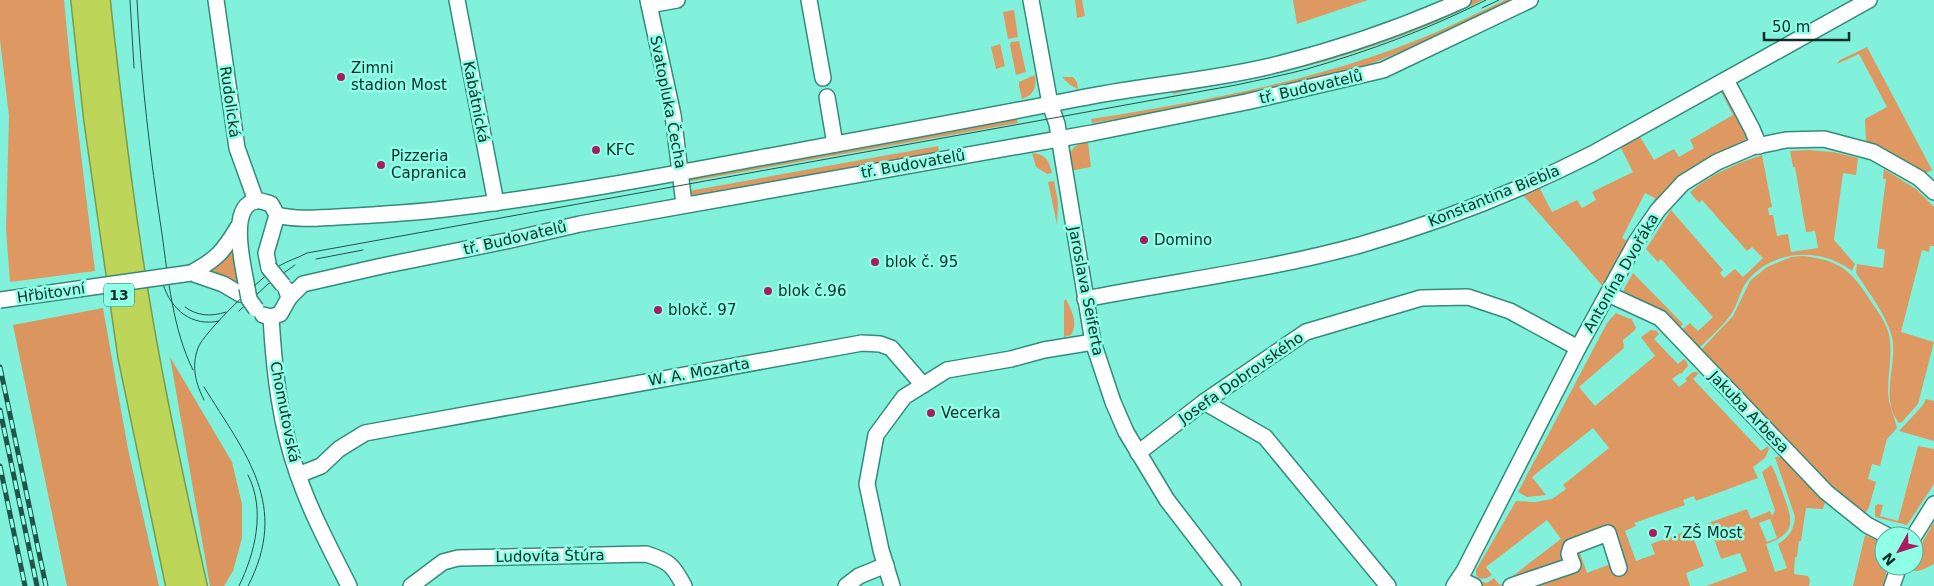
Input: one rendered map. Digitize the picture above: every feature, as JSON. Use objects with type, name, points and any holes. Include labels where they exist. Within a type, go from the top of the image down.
[{"type":"highway","name":"13","points":[[82,0],[95,120],[126,338],[177,586]]},
{"type":"highway","name":"13","points":[[99,0],[114,129],[143,327],[161,429],[196,586]]},
{"type":"street","name":"Rudolická","points":[[216,0],[237,148],[256,201]]},
{"type":"street","name":"Kabátnická","points":[[457,0],[496,203]]},
{"type":"street","points":[[649,2],[677,0]]},
{"type":"street","points":[[809,0],[823,78]]},
{"type":"street","name":"Jaroslava Seiferta","points":[[1032,0],[1050,104],[1059,138],[1093,342],[1113,402],[1138,454],[1167,500],[1233,586]]},
{"type":"street","name":"tř. Budovatelů","points":[[277,215],[290,218],[364,216],[496,203],[682,172],[1050,104],[1224,76],[1275,65],[1357,42],[1392,30],[1463,0]]},
{"type":"street","name":"tř. Budovatelů","points":[[286,291],[303,284],[382,266],[506,242],[580,224],[1059,138],[1246,102],[1383,70],[1530,0]]},
{"type":"street","name":"Konstantina Biebla","points":[[1085,300],[1290,261],[1358,245],[1430,224],[1549,176],[1610,145],[1869,0]]},
{"type":"street","name":"Svatopluka Čecha","points":[[649,2],[674,114],[682,172],[684,204]]},
{"type":"street","points":[[1726,80],[1759,146]]},
{"type":"street","points":[[827,97],[835,144]]},
{"type":"street","name":"Antonína Dvořáka","points":[[1456,582],[1464,571],[1578,348],[1636,242],[1658,210],[1683,183],[1716,162],[1759,146],[1786,140],[1824,140],[1873,152],[1920,178],[1934,192]]},
{"type":"street","points":[[191,273],[209,264],[224,250],[238,227],[242,212],[248,204],[256,201],[271,204],[277,215],[266,253],[269,268],[286,291],[280,314],[271,317],[259,314],[248,297],[238,227]]},
{"type":"street","points":[[191,273],[223,284],[248,297]]},
{"type":"street","name":"Hřbitovní","points":[[0,300],[191,273]]},
{"type":"street","name":"Jakuba Arbesa","points":[[1608,294],[1660,318],[1826,492],[1874,529]]},
{"type":"street","name":"Josefa Dobrovského","points":[[1138,454],[1204,402],[1306,332],[1421,298],[1468,297],[1510,311],[1578,348]]},
{"type":"street","name":"Chomutovská","points":[[271,317],[273,355],[286,434],[298,475],[348,586]]},
{"type":"street","points":[[892,586],[867,484],[876,435],[904,397],[947,370],[1093,342]]},
{"type":"street","name":"W. A. Mozarta","points":[[298,475],[321,466],[340,449],[365,433],[862,343],[880,344],[891,348],[923,385]]},
{"type":"street","points":[[1204,402],[1265,437],[1388,586]]},
{"type":"street","points":[[1920,526],[1934,504]]},
{"type":"street","points":[[1511,586],[1572,565],[1569,554],[1572,547],[1608,533],[1619,568]]},
{"type":"street","name":"Ludovíta Štúra","points":[[411,586],[443,562],[458,558],[646,554],[664,560],[676,571],[684,586]]},
{"type":"street","points":[[846,586],[859,576],[886,566]]},
{"type":"street","points":[[1456,582],[1474,586]]},
{"type":"shaded area","points":[[0,0],[64,0],[95,271],[10,282],[6,229],[9,116],[0,40]]},
{"type":"shaded area","points":[[1075,0],[1082,0],[1085,16],[1077,18]]},
{"type":"shaded area","points":[[1293,0],[1368,0],[1297,24]]},
{"type":"shaded area","points":[[1469,0],[1483,0],[1427,26],[1341,57],[1282,73],[1173,94],[1172,88],[1191,85]]},
{"type":"shaded area","points":[[1505,0],[1516,0],[1442,35],[1373,63],[1340,74],[1202,105],[1092,123],[1091,119],[1217,97],[1301,78],[1342,66],[1422,38]]},
{"type":"shaded area","points":[[1014,10],[1018,37],[1008,39],[1003,12]]},
{"type":"shaded area","points":[[1019,41],[1026,72],[1016,75],[1010,45],[1011,42]]},
{"type":"shaded area","points":[[1000,44],[1005,66],[996,69],[991,47]]},
{"type":"shaded area","points":[[1867,47],[1932,170],[1924,174],[1868,145],[1866,142],[1865,119],[1887,107],[1859,54],[1837,64],[1840,60]]},
{"type":"shaded area","points":[[1035,75],[1036,83],[1034,90],[1022,99],[1019,82]]},
{"type":"shaded area","points":[[1062,77],[1073,77],[1077,82],[1078,89],[1070,85]]},
{"type":"shaded area","points":[[1720,90],[1726,92],[1748,130],[1747,137],[1742,145],[1732,149],[1639,230],[1655,198],[1645,193],[1622,238],[1631,243],[1606,290],[1522,194],[1539,187],[1552,212],[1577,200],[1582,208],[1596,200],[1592,192],[1633,172],[1620,146],[1639,135],[1654,160],[1674,149],[1679,157],[1694,148],[1690,140],[1733,115]]},
{"type":"shaded area","points":[[1016,117],[1018,123],[686,182],[689,177]]},
{"type":"shaded area","points":[[1088,142],[1091,167],[1070,171],[1071,151],[1073,148]]},
{"type":"shaded area","points":[[938,146],[939,152],[698,195],[693,195],[689,191]]},
{"type":"shaded area","points":[[1790,151],[1833,152],[1858,158],[1856,175],[1843,173],[1834,240],[1855,264],[1852,271],[1840,263],[1812,255],[1784,257],[1771,262],[1748,280],[1729,317],[1697,350],[1679,332],[1690,323],[1698,331],[1713,317],[1661,259],[1658,262],[1646,249],[1671,210],[1723,270],[1720,273],[1724,278],[1735,269],[1743,277],[1763,258],[1752,247],[1747,251],[1702,200],[1699,203],[1690,192],[1724,170],[1762,155],[1772,207],[1768,208],[1769,215],[1773,215],[1777,236],[1788,234],[1791,252],[1818,248],[1815,231],[1806,232],[1795,167],[1793,167]]},
{"type":"shaded area","points":[[1032,153],[1041,155],[1046,159],[1052,173],[1047,174],[1036,167]]},
{"type":"shaded area","points":[[1884,169],[1916,189],[1934,207],[1934,246],[1930,246],[1929,252],[1922,250],[1901,332],[1934,342],[1918,404],[1899,423],[1893,414],[1890,403],[1893,358],[1892,337],[1872,296],[1856,273],[1857,264],[1883,268],[1885,250],[1877,248],[1886,179],[1883,179]]},
{"type":"shaded area","points":[[1054,181],[1058,202],[1057,225],[1048,182]]},
{"type":"shaded area","points":[[232,250],[234,251],[238,283],[208,272]]},
{"type":"shaded area","points":[[1802,256],[1828,261],[1846,270],[1860,285],[1879,314],[1889,336],[1891,353],[1888,396],[1897,428],[1887,439],[1880,466],[1872,464],[1868,479],[1876,482],[1866,512],[1861,513],[1844,503],[1699,352],[1733,316],[1750,281],[1767,267],[1791,257]]},
{"type":"shaded area","points":[[1633,273],[1683,324],[1679,329],[1624,295],[1624,289]]},
{"type":"shaded area","points":[[1066,299],[1073,317],[1074,326],[1071,335],[1064,337],[1064,301]]},
{"type":"shaded area","points":[[103,308],[128,449],[159,586],[67,586],[13,325]]},
{"type":"shaded area","points":[[1616,313],[1631,318],[1636,328],[1623,340],[1624,348],[1579,387],[1595,406],[1655,356],[1641,337],[1651,330],[1657,331],[1659,334],[1654,339],[1678,364],[1684,359],[1687,362],[1688,366],[1681,374],[1672,379],[1679,387],[1687,381],[1685,379],[1693,372],[1698,372],[1693,379],[1761,451],[1768,446],[1769,449],[1765,458],[1753,467],[1758,478],[1696,501],[1694,496],[1683,500],[1685,505],[1634,523],[1636,526],[1625,531],[1636,561],[1655,554],[1651,544],[1692,529],[1693,537],[1704,566],[1686,573],[1690,586],[1468,586],[1473,577],[1478,581],[1487,583],[1494,578],[1501,585],[1561,539],[1547,520],[1486,567],[1492,575],[1484,579],[1476,575],[1476,570],[1516,501],[1535,502],[1552,499],[1566,489],[1563,485],[1609,448],[1593,428],[1532,477],[1546,495],[1527,497],[1518,492],[1607,323]],"holes":[[[1605,543],[1613,563],[1587,573],[1580,553]]]},
{"type":"shaded area","points":[[170,357],[232,462],[242,504],[242,538],[233,571],[224,586],[210,586]]},
{"type":"shaded area","points":[[1926,399],[1934,401],[1934,441],[1899,431],[1923,405]]},
{"type":"shaded area","points":[[1918,446],[1934,449],[1934,484],[1907,525],[1875,517],[1875,506],[1878,504],[1883,505],[1880,516],[1898,521]]},
{"type":"shaded area","points":[[1784,456],[1826,499],[1823,509],[1806,508],[1801,541],[1799,541],[1797,557],[1795,557],[1794,574],[1808,576],[1810,580],[1809,586],[1706,586],[1747,571],[1740,553],[1721,559],[1711,530],[1709,531],[1706,524],[1747,509],[1751,519],[1770,511],[1772,516],[1775,510],[1762,472],[1771,465],[1788,509],[1790,524],[1784,535],[1766,544],[1775,572],[1787,568],[1778,544],[1790,533],[1795,517],[1775,457]],"holes":[[[1770,519],[1777,538],[1767,542],[1759,523]]]},
{"type":"shaded area","points":[[1934,522],[1934,564],[1924,569],[1924,540]]},
{"type":"shaded area","points":[[1865,535],[1874,539],[1874,576],[1886,576],[1883,586],[1853,586]]},
{"type":"tram line","points":[[130,0],[134,68]]},
{"type":"tram line","points":[[137,0],[146,117],[169,286],[176,321],[193,370]]},
{"type":"tram line","points":[[204,400],[197,382],[195,369],[196,355],[202,341],[234,305],[260,280],[279,266],[307,253],[1236,85],[1307,69],[1353,55],[1421,30],[1486,0]]},
{"type":"tram line","points":[[1482,8],[1499,0]]},
{"type":"tram line","points":[[316,259],[363,250]]},
{"type":"tram line","points":[[239,311],[268,284],[295,265]]},
{"type":"tram line","points":[[163,284],[171,302],[184,314],[200,321],[219,321]]},
{"type":"tram line","points":[[185,307],[204,315],[226,312]]},
{"type":"tram line","points":[[204,387],[247,458],[258,482],[264,505],[265,530],[260,557],[248,586]]},
{"type":"tram line","points":[[239,586],[250,560],[256,531],[256,502],[248,475]]},
{"type":"railway","points":[[0,367],[46,586]]},
{"type":"railway","points":[[0,410],[37,586]]},
{"type":"railway","points":[[0,466],[25,586]]},
{"type":"place","name":"Zimni stadion Most","points":[[341,77]]},
{"type":"place","name":"KFC","points":[[596,150]]},
{"type":"place","name":"Pizzeria Capranica","points":[[381,165]]},
{"type":"place","name":"Domino","points":[[1144,240]]},
{"type":"place","name":"blok č. 95","points":[[875,262]]},
{"type":"place","name":"blok č.96","points":[[768,291]]},
{"type":"place","name":"blokč. 97","points":[[658,310]]},
{"type":"place","name":"Vecerka","points":[[931,413]]},
{"type":"place","name":"7. ZŠ Most","points":[[1653,533]]}]
